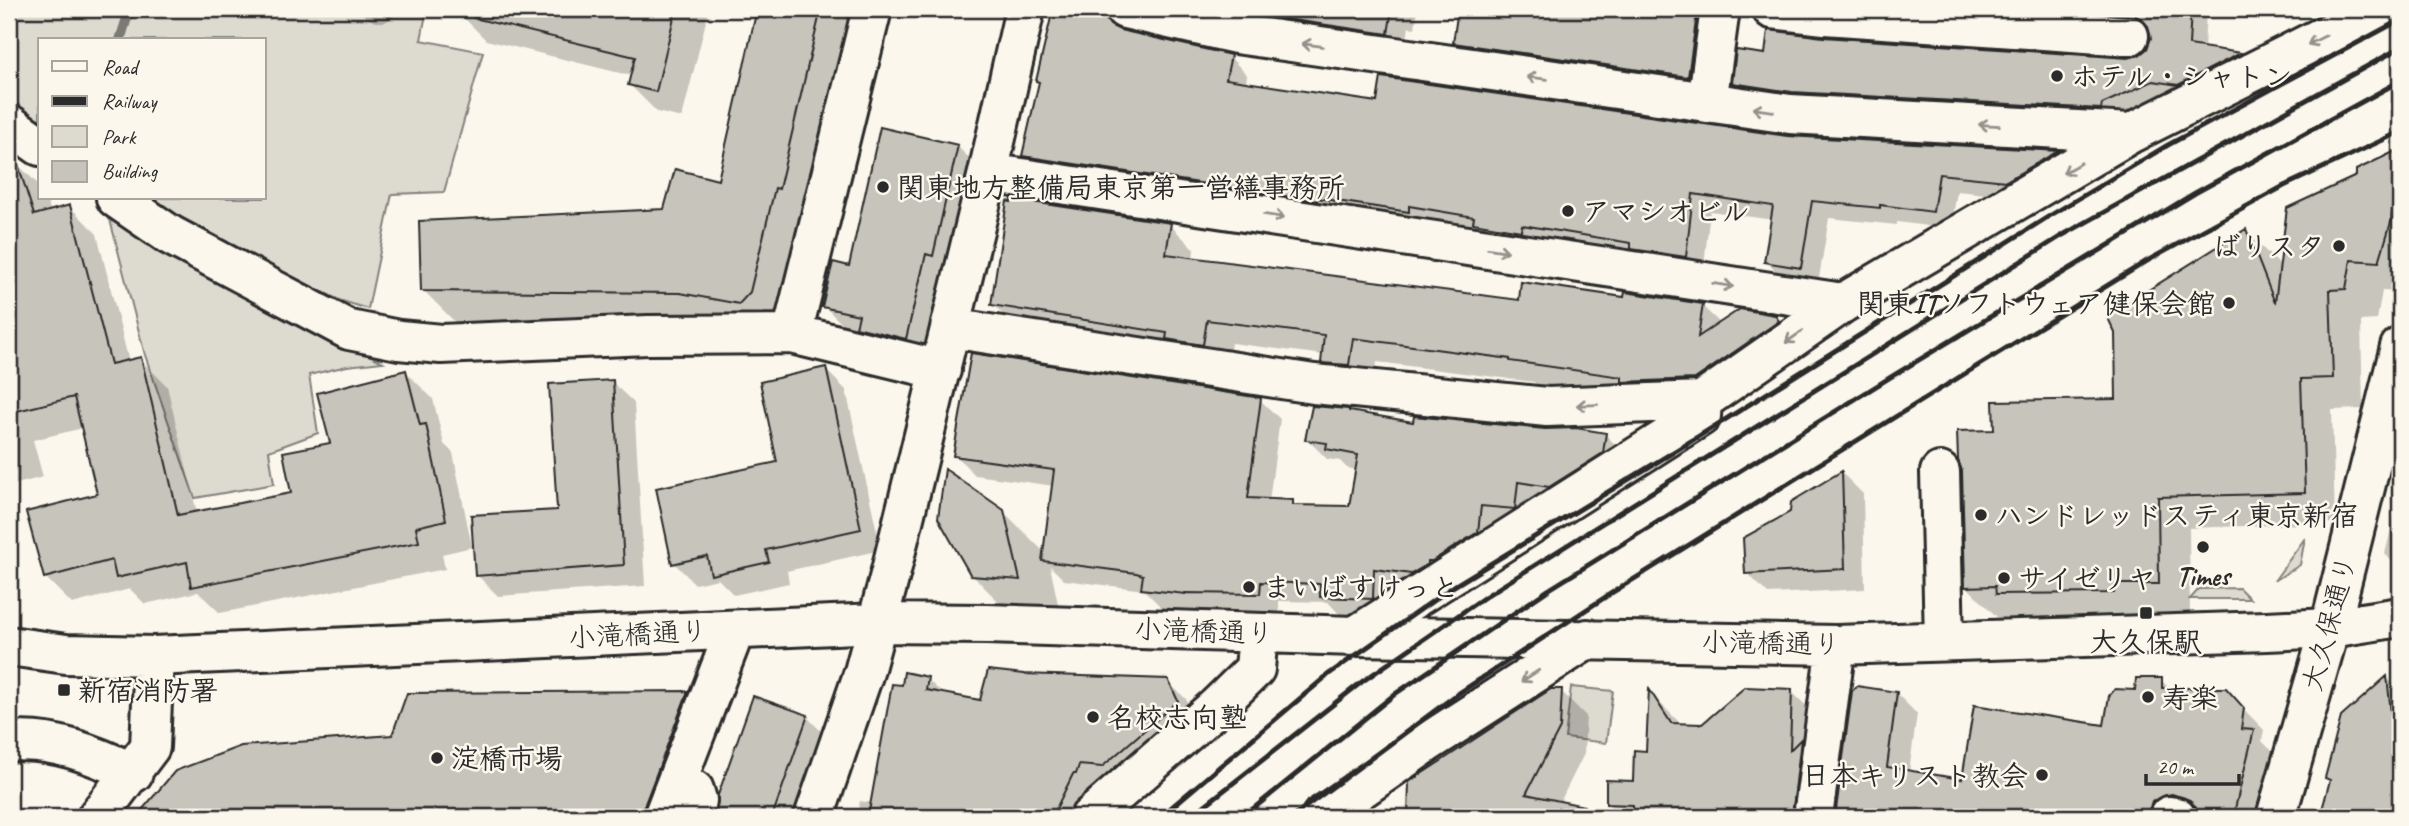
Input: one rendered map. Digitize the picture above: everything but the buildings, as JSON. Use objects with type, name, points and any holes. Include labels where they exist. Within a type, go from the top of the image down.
[{"type":"street","points":[[792,334],[872,9]]},
{"type":"street","points":[[814,817],[864,671],[877,623],[941,370],[1025,9]]},
{"type":"street","points":[[1125,9],[1236,34],[1790,114],[2131,133]]},
{"type":"street","points":[[1707,103],[1720,9]]},
{"type":"street","points":[[1772,9],[2129,36]]},
{"type":"street","points":[[950,328],[1314,384],[1547,407],[1702,401],[1843,303],[2131,133],[2378,9]]},
{"type":"street","points":[[9,124],[38,145]]},
{"type":"street","points":[[988,173],[1843,303]]},
{"type":"street","points":[[119,200],[170,235],[349,330],[398,340],[442,344],[648,335],[792,334],[941,370]]},
{"type":"street","name":"大久保通り","points":[[2276,817],[2330,628],[2400,347]]},
{"type":"street","points":[[1356,636],[1701,416],[1702,401]]},
{"type":"street","points":[[1940,472],[1944,641]]},
{"type":"street","name":"小滝橋通り","points":[[9,646],[66,654],[154,656],[877,623],[1836,645],[2330,628],[2400,617]]},
{"type":"street","points":[[663,817],[735,629]]},
{"type":"street","points":[[1090,817],[1216,707],[1255,669],[1258,633]]},
{"type":"street","points":[[1321,817],[1428,742],[1587,639]]},
{"type":"street","points":[[1813,817],[1836,645]]},
{"type":"street","points":[[97,817],[133,773],[150,747],[154,656]]},
{"type":"street","points":[[27,742],[95,755],[133,773]]},
{"type":"street","points":[[677,780],[694,790],[697,800],[694,817]]},
{"type":"green space","points":[[9,9],[427,9],[421,40],[483,52],[444,192],[392,194],[368,309],[339,300],[174,217],[150,200],[266,200],[266,38],[38,38],[38,123],[9,102]]},
{"type":"green space","points":[[108,212],[309,325],[383,362],[347,366],[309,375],[318,433],[269,451],[274,484],[195,498],[145,355]]},
{"type":"green space","points":[[2305,538],[2300,565],[2274,581]]},
{"type":"green space","points":[[2239,588],[2250,599],[2190,599],[2199,589]]},
{"type":"green space","points":[[1571,687],[1613,691],[1606,743],[1565,738]]},
{"type":"waterway","points":[[121,38],[127,18],[136,9]]},
{"type":"railway","points":[[1160,817],[1329,674],[1454,586],[2051,215],[2168,145],[2400,20]]},
{"type":"railway","points":[[1190,817],[1363,681],[1489,594],[2063,235],[2400,48]]},
{"type":"railway","points":[[1243,817],[1395,694],[1548,590],[1894,375],[2195,193],[2400,81]]},
{"type":"railway","points":[[1292,817],[1456,695],[1610,594],[2147,261],[2284,186],[2400,132]]},
{"type":"place","name":"ホテル・シャトン","points":[[2057,76]]},
{"type":"place","name":"関東地方整備局東京第一営繕事務所","points":[[883,187]]},
{"type":"place","name":"アマシオビル","points":[[1568,211]]},
{"type":"place","name":"ばりスタ","points":[[2339,246]]},
{"type":"place","name":"関東ITソフトウェア健保会館","points":[[2229,303]]},
{"type":"place","name":"ハンドレッドスティ東京新宿","points":[[1981,515]]},
{"type":"place","name":"Times","points":[[2203,547]]},
{"type":"place","name":"サイゼリヤ","points":[[2004,578]]},
{"type":"place","name":"まいばすけっと","points":[[1249,587]]},
{"type":"place","name":"大久保駅","points":[[2146,613]]},
{"type":"place","name":"新宿消防署","points":[[64,690]]},
{"type":"place","name":"寿楽","points":[[2148,697]]},
{"type":"place","name":"名校志向塾","points":[[1093,717]]},
{"type":"place","name":"淀橋市場","points":[[437,758]]},
{"type":"place","name":"日本キリスト教会","points":[[2042,775]]}]
